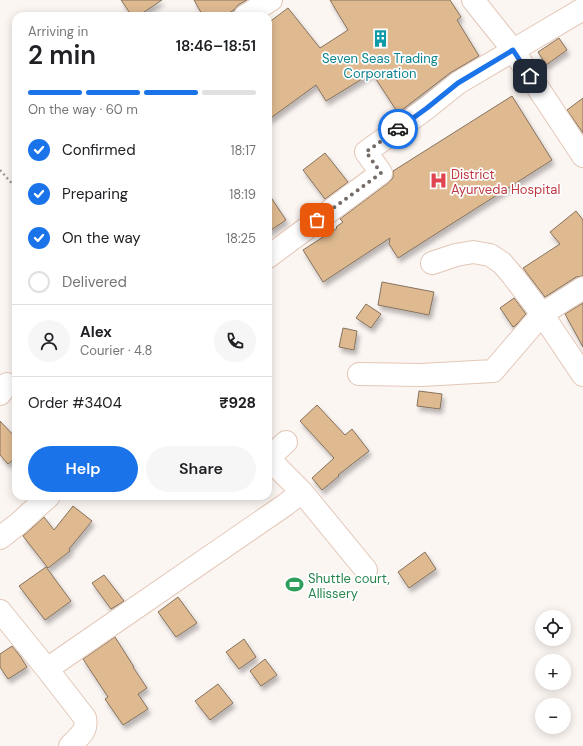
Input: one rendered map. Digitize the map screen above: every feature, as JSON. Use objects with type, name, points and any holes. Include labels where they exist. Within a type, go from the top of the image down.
[{"type":"street","points":[[252,12],[271,0]]},
{"type":"street","points":[[473,0],[513,50],[583,156]]},
{"type":"street","points":[[272,254],[381,173],[366,152],[427,108],[458,83],[583,10]]},
{"type":"street","points":[[432,263],[456,255],[473,252],[490,255],[502,263],[514,276],[542,314],[583,375]]},
{"type":"street","points":[[359,374],[421,375],[493,370],[542,314],[583,288]]},
{"type":"street","points":[[272,455],[286,442]]},
{"type":"street","points":[[272,460],[278,468],[294,498],[366,570]]},
{"type":"street","points":[[47,668],[294,498]]},
{"type":"street","points":[[0,538],[45,500]]},
{"type":"street","points":[[0,612],[47,668],[85,718],[86,724],[84,731],[70,746]]},
{"type":"path","points":[[0,170],[12,184]]},
{"type":"building","points":[[121,0],[162,0],[144,12],[129,12]]},
{"type":"building","points":[[194,0],[247,0],[238,5],[231,12],[201,12]]},
{"type":"building","points":[[330,0],[450,0],[461,17],[457,20],[479,56],[450,73],[398,113],[372,73],[326,101],[316,85],[272,117],[272,20],[288,8],[320,48],[348,30]]},
{"type":"building","points":[[559,38],[567,50],[546,65],[538,52]]},
{"type":"building","points":[[512,96],[552,160],[398,258],[389,244],[390,238],[323,282],[303,250],[337,228],[336,227],[343,222],[340,219],[393,178],[393,171]]},
{"type":"building","points":[[583,98],[583,133],[567,110]]},
{"type":"building","points":[[325,153],[348,182],[325,199],[303,170]]},
{"type":"building","points":[[272,199],[286,220],[272,229]]},
{"type":"building","points":[[576,211],[583,220],[583,276],[576,277],[545,297],[523,268],[560,244],[550,232]]},
{"type":"building","points":[[382,282],[434,292],[429,315],[378,305]]},
{"type":"building","points":[[514,298],[526,314],[513,327],[500,308]]},
{"type":"building","points":[[583,303],[583,347],[565,314]]},
{"type":"building","points":[[366,304],[381,314],[371,328],[356,318]]},
{"type":"building","points":[[343,328],[357,331],[354,350],[339,347]]},
{"type":"building","points":[[419,391],[442,394],[440,409],[417,406]]},
{"type":"building","points":[[317,405],[345,435],[352,429],[369,451],[338,475],[339,476],[322,490],[312,478],[334,458],[300,421]]},
{"type":"building","points":[[0,421],[12,434],[12,460],[8,464],[0,455]]},
{"type":"building","points":[[73,506],[92,521],[69,549],[70,551],[48,568],[23,536],[44,517],[54,530]]},
{"type":"building","points":[[425,552],[436,569],[409,588],[398,572]]},
{"type":"building","points":[[46,567],[71,601],[45,620],[19,586]]},
{"type":"building","points":[[104,575],[124,601],[111,609],[92,583]]},
{"type":"building","points":[[178,597],[197,623],[176,637],[158,612]]},
{"type":"building","points":[[115,637],[147,688],[138,694],[148,709],[123,725],[105,699],[108,697],[83,659]]},
{"type":"building","points":[[244,639],[256,657],[239,669],[226,652]]},
{"type":"building","points":[[12,646],[27,667],[8,679],[0,667],[0,654]]},
{"type":"building","points":[[265,659],[277,675],[261,686],[250,671]]},
{"type":"building","points":[[218,684],[233,703],[210,720],[195,701]]},
{"type":"way so far","points":[[317,220],[381,173],[366,152],[398,129]]},
{"type":"place","name":"Seven Seas Trading Corporation","points":[[380,39]]},
{"type":"place","name":"District Ayurveda Hospital","points":[[438,181]]},
{"type":"place","name":"Shuttle court, Allissery","points":[[295,585]]},
{"type":"route","points":[[398,129],[458,83],[513,50],[530,76]]}]
